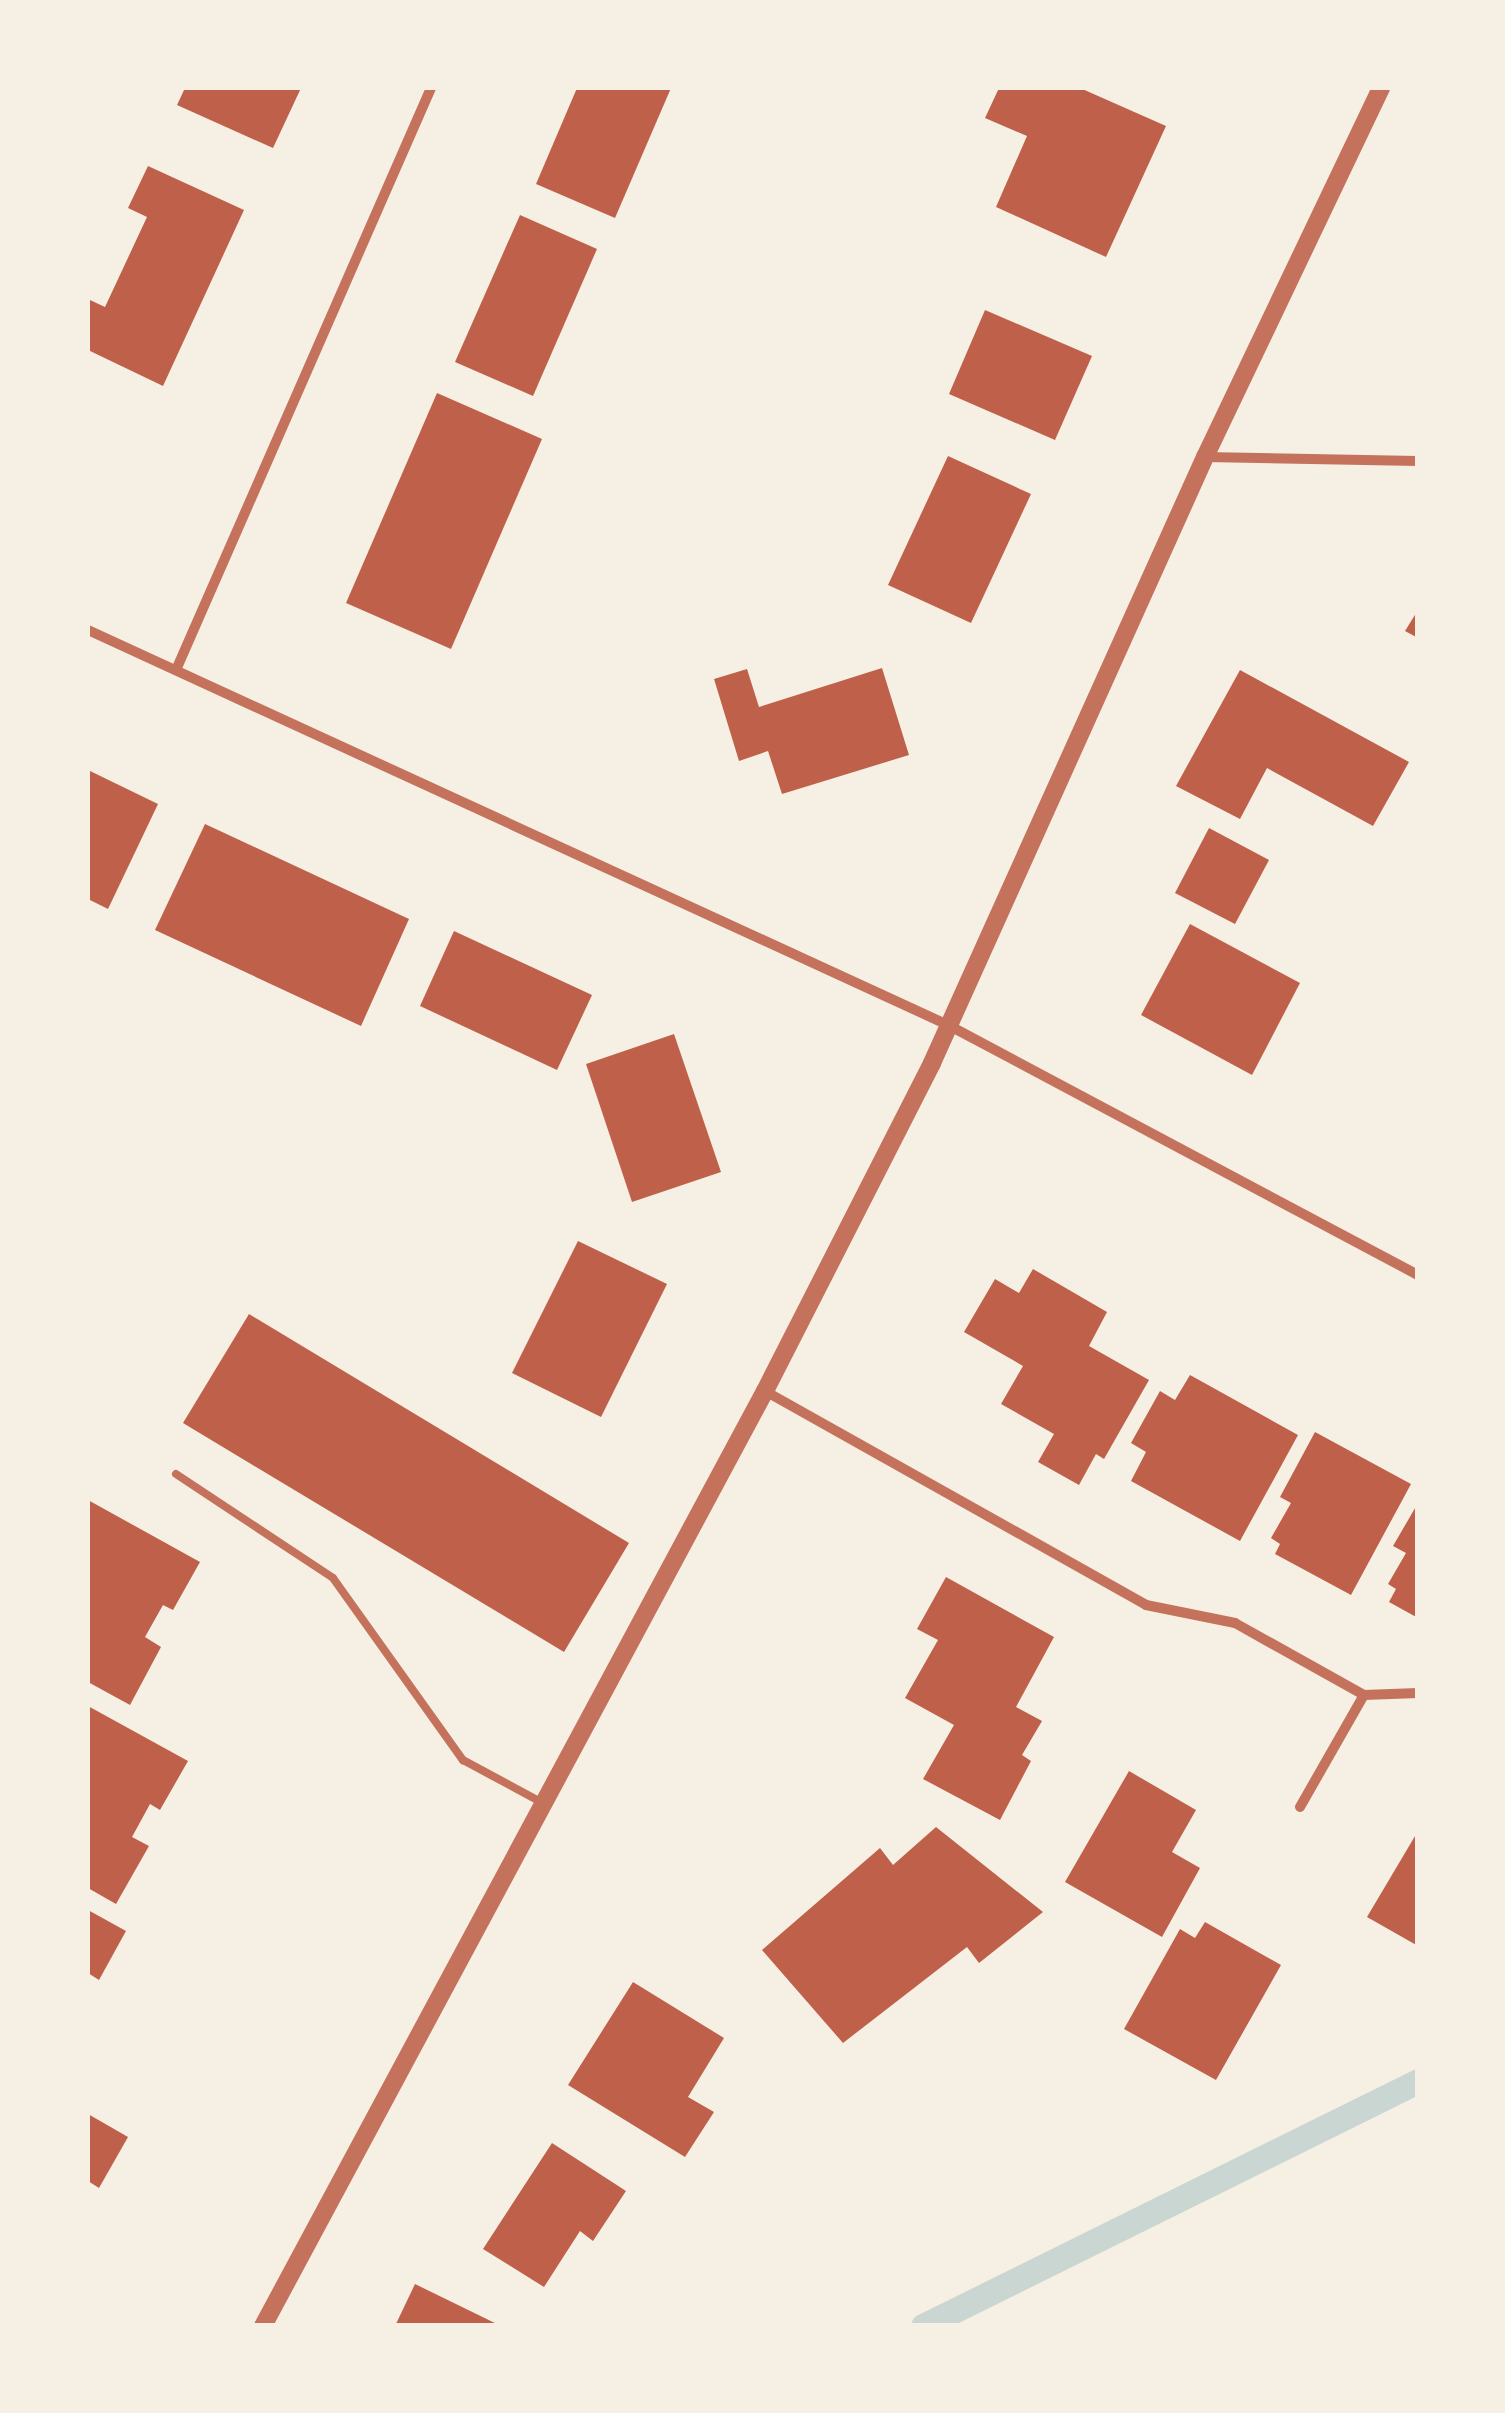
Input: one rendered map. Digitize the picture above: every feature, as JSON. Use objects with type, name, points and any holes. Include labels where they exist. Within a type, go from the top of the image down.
[{"type":"street","points":[[176,670],[431,88]]},
{"type":"street","points":[[263,2326],[765,1391],[950,1026],[1205,457],[1381,88]]},
{"type":"street","points":[[1205,457],[1418,461]]},
{"type":"street","points":[[88,630],[950,1026],[1418,1276]]},
{"type":"street","points":[[765,1391],[1146,1606],[1235,1623],[1364,1695],[1418,1693]]},
{"type":"street","points":[[1300,1807],[1364,1695]]},
{"type":"lane","points":[[176,1474],[333,1578],[463,1760],[544,1803]]},
{"type":"building","points":[[185,88],[301,88],[273,148],[177,105]]},
{"type":"building","points":[[577,88],[671,88],[615,218],[536,184]]},
{"type":"building","points":[[999,88],[1080,88],[1166,126],[1106,257],[996,207],[1027,136],[985,118]]},
{"type":"building","points":[[148,166],[244,210],[163,386],[88,350],[90,300],[105,307],[147,217],[128,208]]},
{"type":"building","points":[[520,215],[597,249],[533,396],[455,362]]},
{"type":"building","points":[[985,310],[1092,356],[1055,440],[949,394]]},
{"type":"building","points":[[437,393],[542,439],[451,649],[346,603]]},
{"type":"building","points":[[948,456],[1031,494],[971,623],[888,585]]},
{"type":"building","points":[[1418,610],[1418,638],[1405,631]]},
{"type":"building","points":[[882,668],[909,755],[782,794],[768,751],[739,761],[714,679],[747,669],[759,707]]},
{"type":"building","points":[[1240,670],[1409,762],[1373,826],[1267,768],[1240,819],[1176,786]]},
{"type":"building","points":[[88,770],[158,804],[108,909],[88,899]]},
{"type":"building","points":[[205,824],[409,919],[361,1026],[155,930]]},
{"type":"building","points":[[1209,828],[1269,860],[1235,924],[1175,893]]},
{"type":"building","points":[[1190,924],[1300,983],[1252,1075],[1141,1015]]},
{"type":"building","points":[[454,931],[592,995],[557,1070],[420,1006]]},
{"type":"building","points":[[674,1034],[721,1172],[632,1202],[586,1064]]},
{"type":"building","points":[[578,1241],[667,1284],[601,1417],[512,1373]]},
{"type":"building","points":[[1033,1269],[1107,1312],[1089,1346],[1149,1380],[1104,1459],[1096,1454],[1079,1485],[1038,1462],[1054,1434],[1001,1404],[1023,1366],[964,1332],[995,1279],[1019,1293]]},
{"type":"building","points":[[249,1314],[629,1543],[564,1652],[183,1423]]},
{"type":"building","points":[[1190,1375],[1298,1435],[1240,1541],[1131,1481],[1146,1452],[1131,1443],[1160,1391],[1175,1400]]},
{"type":"building","points":[[1315,1432],[1411,1484],[1351,1595],[1275,1554],[1280,1544],[1271,1538],[1291,1503],[1280,1497]]},
{"type":"building","points":[[88,1500],[200,1562],[173,1610],[163,1605],[145,1637],[161,1647],[130,1705],[88,1682]]},
{"type":"building","points":[[1418,1503],[1418,1618],[1389,1602],[1396,1589],[1388,1584],[1406,1553],[1393,1546]]},
{"type":"building","points":[[946,1577],[1054,1637],[1016,1707],[1042,1721],[1022,1755],[1031,1761],[1000,1820],[923,1779],[954,1725],[905,1698],[938,1640],[917,1629]]},
{"type":"building","points":[[88,1706],[188,1761],[160,1810],[150,1804],[132,1837],[149,1846],[116,1904],[88,1888]]},
{"type":"building","points":[[1129,1771],[1196,1810],[1172,1852],[1200,1868],[1162,1937],[1065,1882]]},
{"type":"building","points":[[936,1827],[1043,1912],[979,1963],[967,1947],[843,2043],[762,1950],[880,1848],[893,1865]]},
{"type":"building","points":[[1418,1831],[1418,1946],[1367,1917]]},
{"type":"building","points":[[88,1910],[126,1931],[99,1980],[88,1973]]},
{"type":"building","points":[[1205,1922],[1281,1965],[1216,2080],[1124,2029],[1180,1929],[1195,1938]]},
{"type":"building","points":[[633,1982],[724,2038],[688,2097],[714,2112],[685,2157],[568,2085]]},
{"type":"building","points":[[88,2114],[128,2137],[99,2188],[88,2181]]},
{"type":"building","points":[[552,2143],[626,2191],[593,2241],[580,2231],[544,2287],[483,2249]]},
{"type":"building","points":[[415,2284],[501,2326],[395,2326]]},
{"type":"waterway","points":[[923,2326],[1418,2081]]}]
